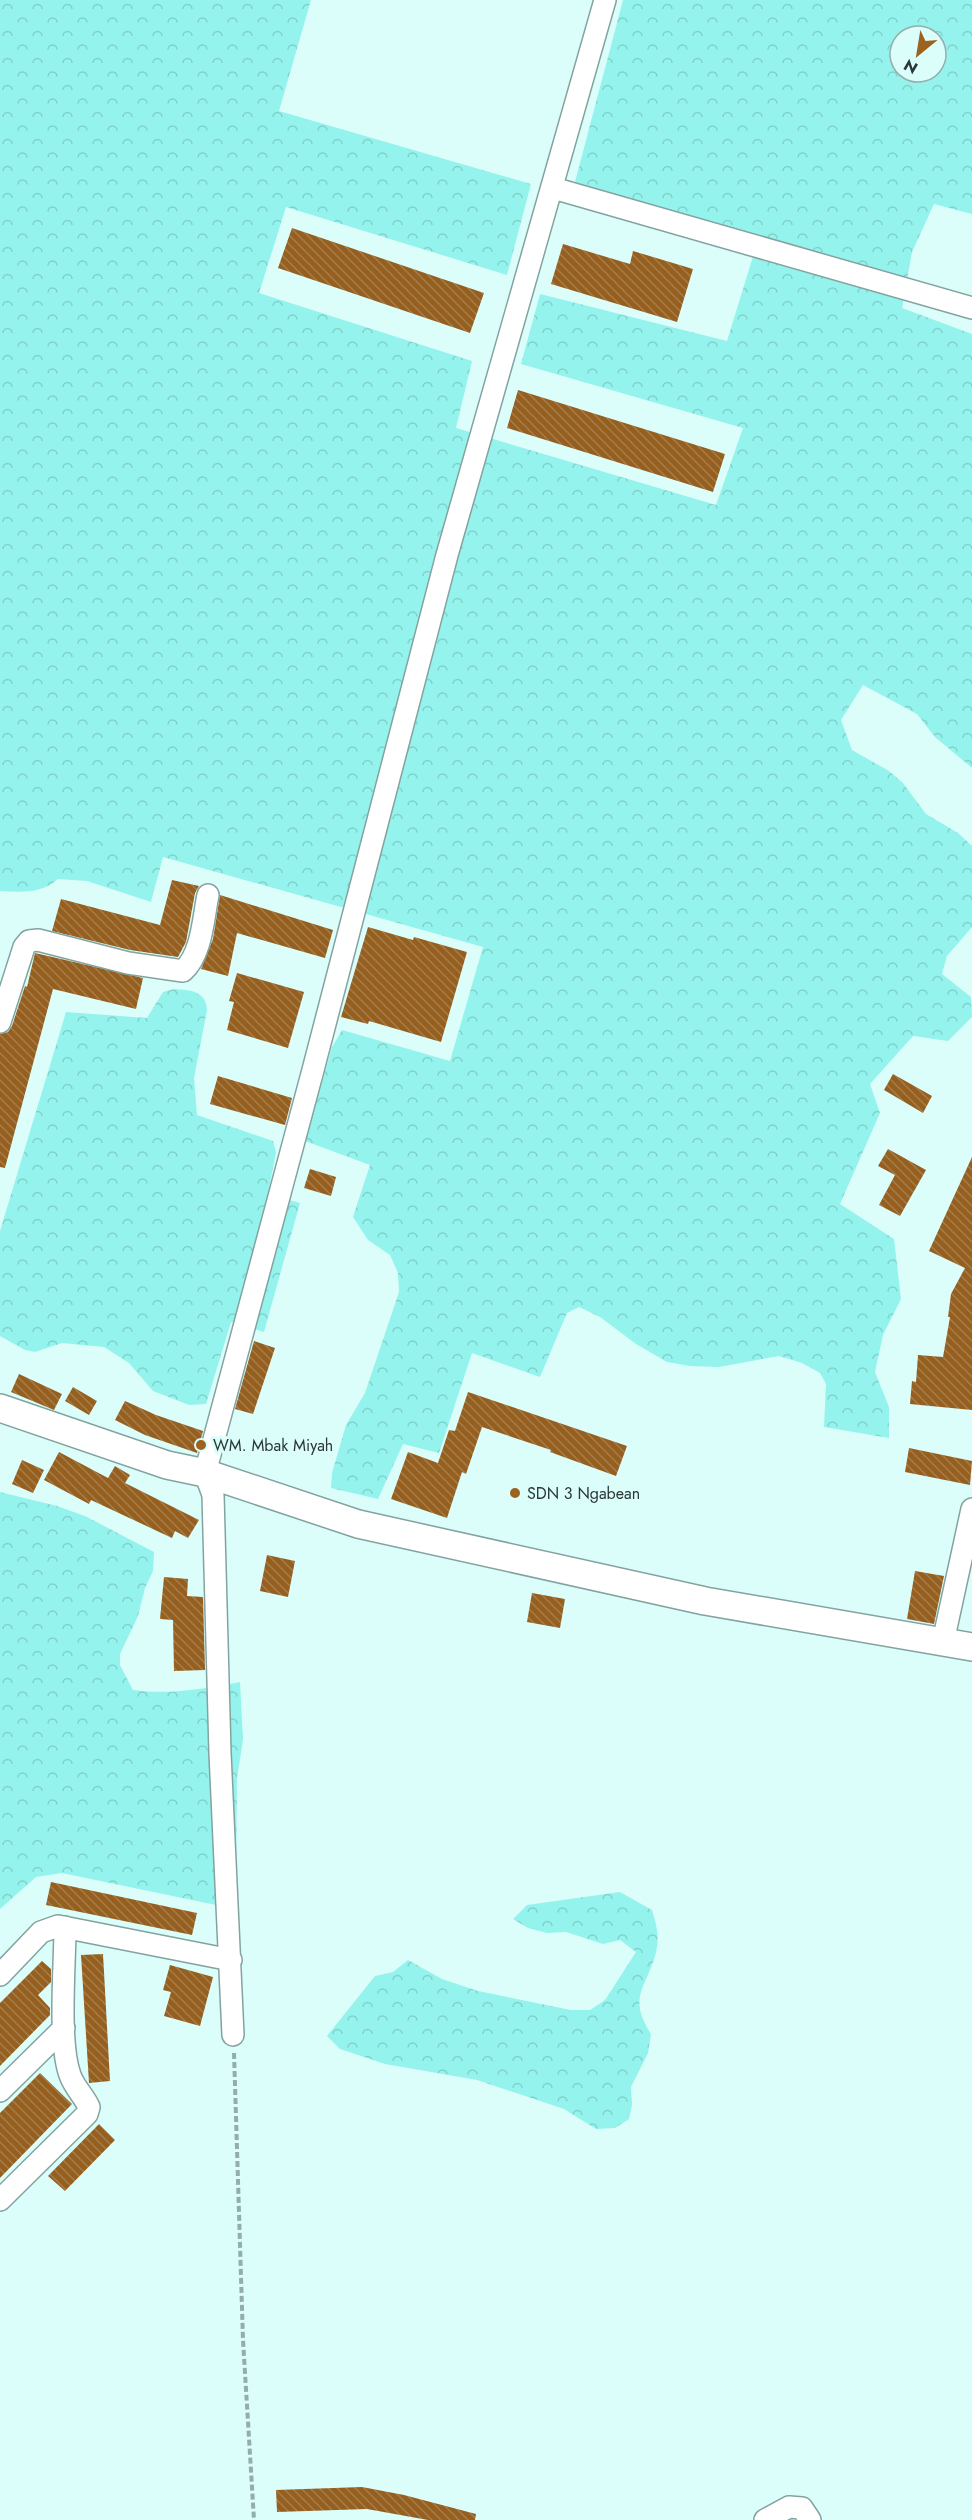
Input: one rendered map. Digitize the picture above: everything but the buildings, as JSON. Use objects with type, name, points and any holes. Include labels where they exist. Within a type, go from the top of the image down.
[{"type":"street","points":[[233,2035],[220,1753],[213,1495],[205,1473],[447,555],[605,0]]},
{"type":"street","points":[[553,188],[972,308]]},
{"type":"street","points":[[0,1022],[24,947],[29,941],[38,940],[128,963],[183,971],[190,965],[195,953],[208,895]]},
{"type":"street","points":[[0,1408],[167,1465],[205,1473],[358,1524],[705,1601],[972,1647]]},
{"type":"street","points":[[943,1642],[972,1509]]},
{"type":"street","points":[[0,1975],[41,1932],[51,1927],[65,1927],[231,1960]]},
{"type":"street","points":[[0,2200],[88,2112],[89,2107],[86,2100],[69,2073],[64,2028],[65,1927]]},
{"type":"street","points":[[0,2091],[64,2028]]},
{"type":"street","points":[[765,2520],[789,2507],[802,2508],[810,2520]]},
{"type":"path","points":[[233,2035],[243,2340],[254,2520]]},
{"type":"green space","points":[[0,0],[311,0],[279,111],[531,184],[507,275],[286,207],[259,293],[472,361],[456,428],[716,505],[743,428],[521,364],[540,294],[727,341],[759,237],[575,182],[623,0],[972,0],[972,214],[934,204],[912,252],[902,308],[972,334],[972,768],[935,737],[917,714],[863,685],[841,720],[852,750],[889,771],[903,783],[926,814],[958,833],[972,846],[972,927],[947,956],[942,974],[971,997],[972,1017],[948,1041],[913,1036],[870,1084],[880,1113],[840,1204],[894,1239],[901,1299],[883,1335],[875,1372],[889,1407],[889,1438],[824,1427],[826,1384],[820,1373],[802,1363],[779,1356],[719,1367],[667,1362],[636,1344],[600,1317],[579,1307],[567,1313],[540,1377],[472,1353],[439,1453],[403,1444],[378,1499],[331,1488],[332,1473],[346,1425],[365,1393],[399,1292],[398,1273],[390,1255],[368,1240],[353,1217],[370,1165],[305,1141],[332,1047],[342,1030],[450,1061],[483,947],[163,857],[151,902],[87,881],[58,879],[38,890],[0,891]]},
{"type":"green space","points":[[174,989],[201,995],[206,1004],[207,1010],[194,1078],[197,1115],[273,1141],[276,1152],[268,1194],[300,1203],[264,1332],[231,1322],[206,1404],[189,1405],[153,1391],[129,1363],[104,1347],[62,1343],[35,1352],[25,1350],[0,1336],[0,1231],[66,1012],[147,1018],[163,992]]},
{"type":"green space","points":[[0,1492],[57,1506],[85,1516],[154,1552],[153,1571],[145,1588],[138,1616],[120,1654],[120,1665],[133,1690],[173,1692],[240,1682],[243,1740],[237,1778],[236,1878],[218,1875],[216,1905],[62,1873],[36,1877],[0,1909]]},
{"type":"green space","points":[[620,1892],[652,1910],[658,1938],[654,1960],[640,1999],[640,2009],[651,2034],[648,2053],[631,2087],[632,2105],[629,2119],[615,2128],[596,2129],[564,2109],[477,2080],[385,2064],[340,2049],[327,2036],[375,1976],[393,1972],[408,1960],[442,1979],[478,1991],[571,2010],[590,2010],[605,2000],[636,1952],[620,1940],[603,1944],[566,1932],[547,1933],[528,1928],[513,1919],[527,1905]]},
{"type":"place","name":"WM. Mbak Miyah","points":[[201,1445]]},
{"type":"place","name":"SDN 3 Ngabean","points":[[515,1493]]}]
